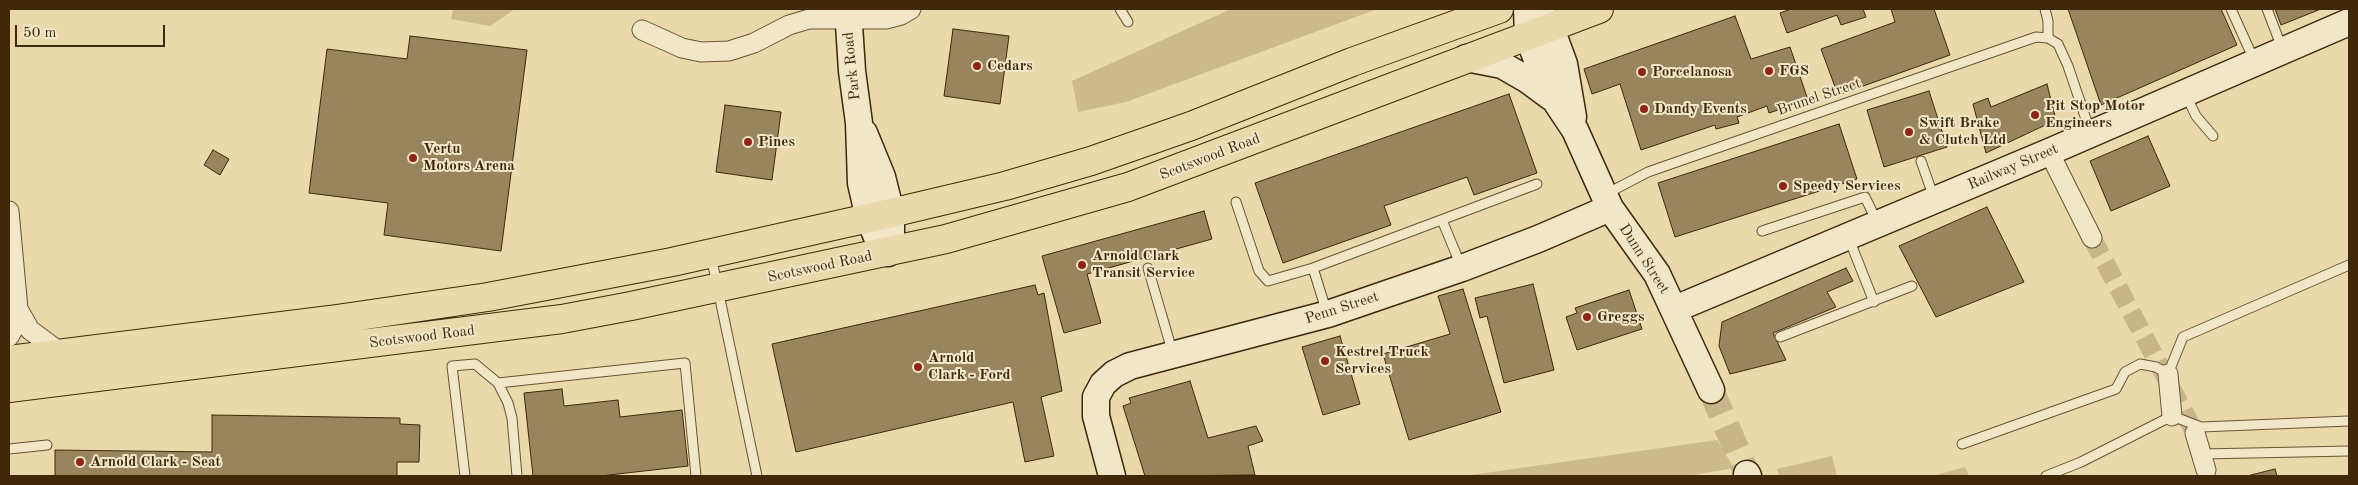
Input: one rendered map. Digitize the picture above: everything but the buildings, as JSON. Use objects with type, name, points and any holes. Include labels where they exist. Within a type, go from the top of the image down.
[{"type":"main road","name":"Scotswood Road","points":[[9,360],[338,319],[488,297],[710,253],[1005,186],[1091,161],[1191,126],[1352,62],[1499,9]]},
{"type":"main road","name":"Scotswood Road","points":[[9,388],[489,329],[602,312],[888,253],[988,228],[1128,187],[1466,58],[1536,20],[1599,9]]},
{"type":"street","points":[[642,30],[682,48],[701,52],[729,51],[754,43],[797,22],[809,19],[848,13],[886,19],[901,15],[911,9]]},
{"type":"street","name":"Park Road","points":[[848,13],[859,123],[859,164],[880,215],[876,237],[888,253]]},
{"type":"street","name":"Dunn Street","points":[[1536,20],[1541,71],[1557,103],[1575,130],[1607,202],[1657,274],[1711,390]]},
{"type":"street","name":"Dunn Street","points":[[1536,20],[1564,64],[1575,130]]},
{"type":"street","name":"Railway Street","points":[[1675,310],[2049,152],[2349,22]]},
{"type":"street","name":"Dunn Street","points":[[1466,58],[1502,65],[1540,87],[1557,103]]},
{"type":"street","points":[[2049,152],[2092,238]]},
{"type":"street","name":"Penn Street","points":[[1112,476],[1096,416],[1096,397],[1103,384],[1114,374],[1130,366],[1174,356],[1328,314],[1462,268],[1538,239],[1607,202]]},
{"type":"street","points":[[9,211],[18,309],[15,326],[9,338]]},
{"type":"street","points":[[18,309],[30,330],[61,353]]},
{"type":"street","points":[[2168,374],[2172,416]]},
{"type":"street","points":[[2195,434],[2202,467]]},
{"type":"lane","points":[[1120,9],[1128,22]]},
{"type":"lane","points":[[2045,9],[2048,21],[2048,38],[2058,44],[2068,66],[2091,133]]},
{"type":"lane","points":[[2232,9],[2255,62]]},
{"type":"lane","points":[[2267,9],[2283,50]]},
{"type":"lane","name":"Brunel Street","points":[[1607,202],[1648,172],[2015,42],[2036,37],[2048,38]]},
{"type":"lane","points":[[2184,93],[2196,116],[2214,136]]},
{"type":"lane","points":[[1920,161],[1935,200]]},
{"type":"lane","points":[[1236,202],[1262,277],[1268,281],[1313,268],[1537,184]]},
{"type":"lane","points":[[1762,231],[1865,197],[1878,224]]},
{"type":"lane","points":[[1442,220],[1462,268]]},
{"type":"lane","points":[[1848,237],[1874,302]]},
{"type":"lane","points":[[710,253],[757,476]]},
{"type":"lane","points":[[1962,444],[2116,389],[2125,372],[2140,364],[2156,367],[2168,374],[2183,337],[2349,265]]},
{"type":"lane","points":[[1148,268],[1174,356]]},
{"type":"lane","points":[[1313,268],[1328,314]]},
{"type":"lane","points":[[1780,337],[1912,286]]},
{"type":"lane","points":[[465,476],[452,366],[475,364],[498,383],[508,403],[512,418],[517,476]]},
{"type":"lane","points":[[498,383],[685,364],[696,476]]},
{"type":"lane","points":[[2046,476],[2081,462],[2172,416],[2201,427],[2349,421]]},
{"type":"lane","points":[[9,449],[47,445]]},
{"type":"lane","points":[[2202,467],[2349,451]]},
{"type":"shaded area","points":[[453,9],[515,9],[490,26],[451,19]]},
{"type":"shaded area","points":[[1231,9],[1377,9],[1126,102],[1078,112],[1072,81]]},
{"type":"shaded area","points":[[1717,440],[1734,468],[1688,476],[1464,476]]},
{"type":"shaded area","points":[[1832,456],[1837,476],[1779,476],[1777,469]]},
{"type":"shaded area","points":[[1965,467],[1969,476],[1933,476]]},
{"type":"tunnel","points":[[2092,238],[2195,433]]},
{"type":"tunnel","points":[[1711,390],[1747,474]]},
{"type":"place","name":"Cedars","points":[[977,66]]},
{"type":"place","name":"FGS","points":[[1769,71]]},
{"type":"place","name":"Porcelanosa","points":[[1642,72]]},
{"type":"place","name":"Dandy Events","points":[[1644,109]]},
{"type":"place","name":"Pit Stop Motor Engineers","points":[[2035,115]]},
{"type":"place","name":"Swift Brake & Clutch Ltd","points":[[1909,132]]},
{"type":"place","name":"Pines","points":[[748,142]]},
{"type":"place","name":"Vertu Motors Arena","points":[[413,158]]},
{"type":"place","name":"Speedy Services","points":[[1783,186]]},
{"type":"place","name":"Arnold Clark Transit Service","points":[[1082,265]]},
{"type":"place","name":"Greggs","points":[[1587,317]]},
{"type":"place","name":"Kestrel Truck Services","points":[[1325,361]]},
{"type":"place","name":"Arnold Clark - Ford","points":[[918,367]]},
{"type":"place","name":"Arnold Clark - Seat","points":[[80,462]]}]
